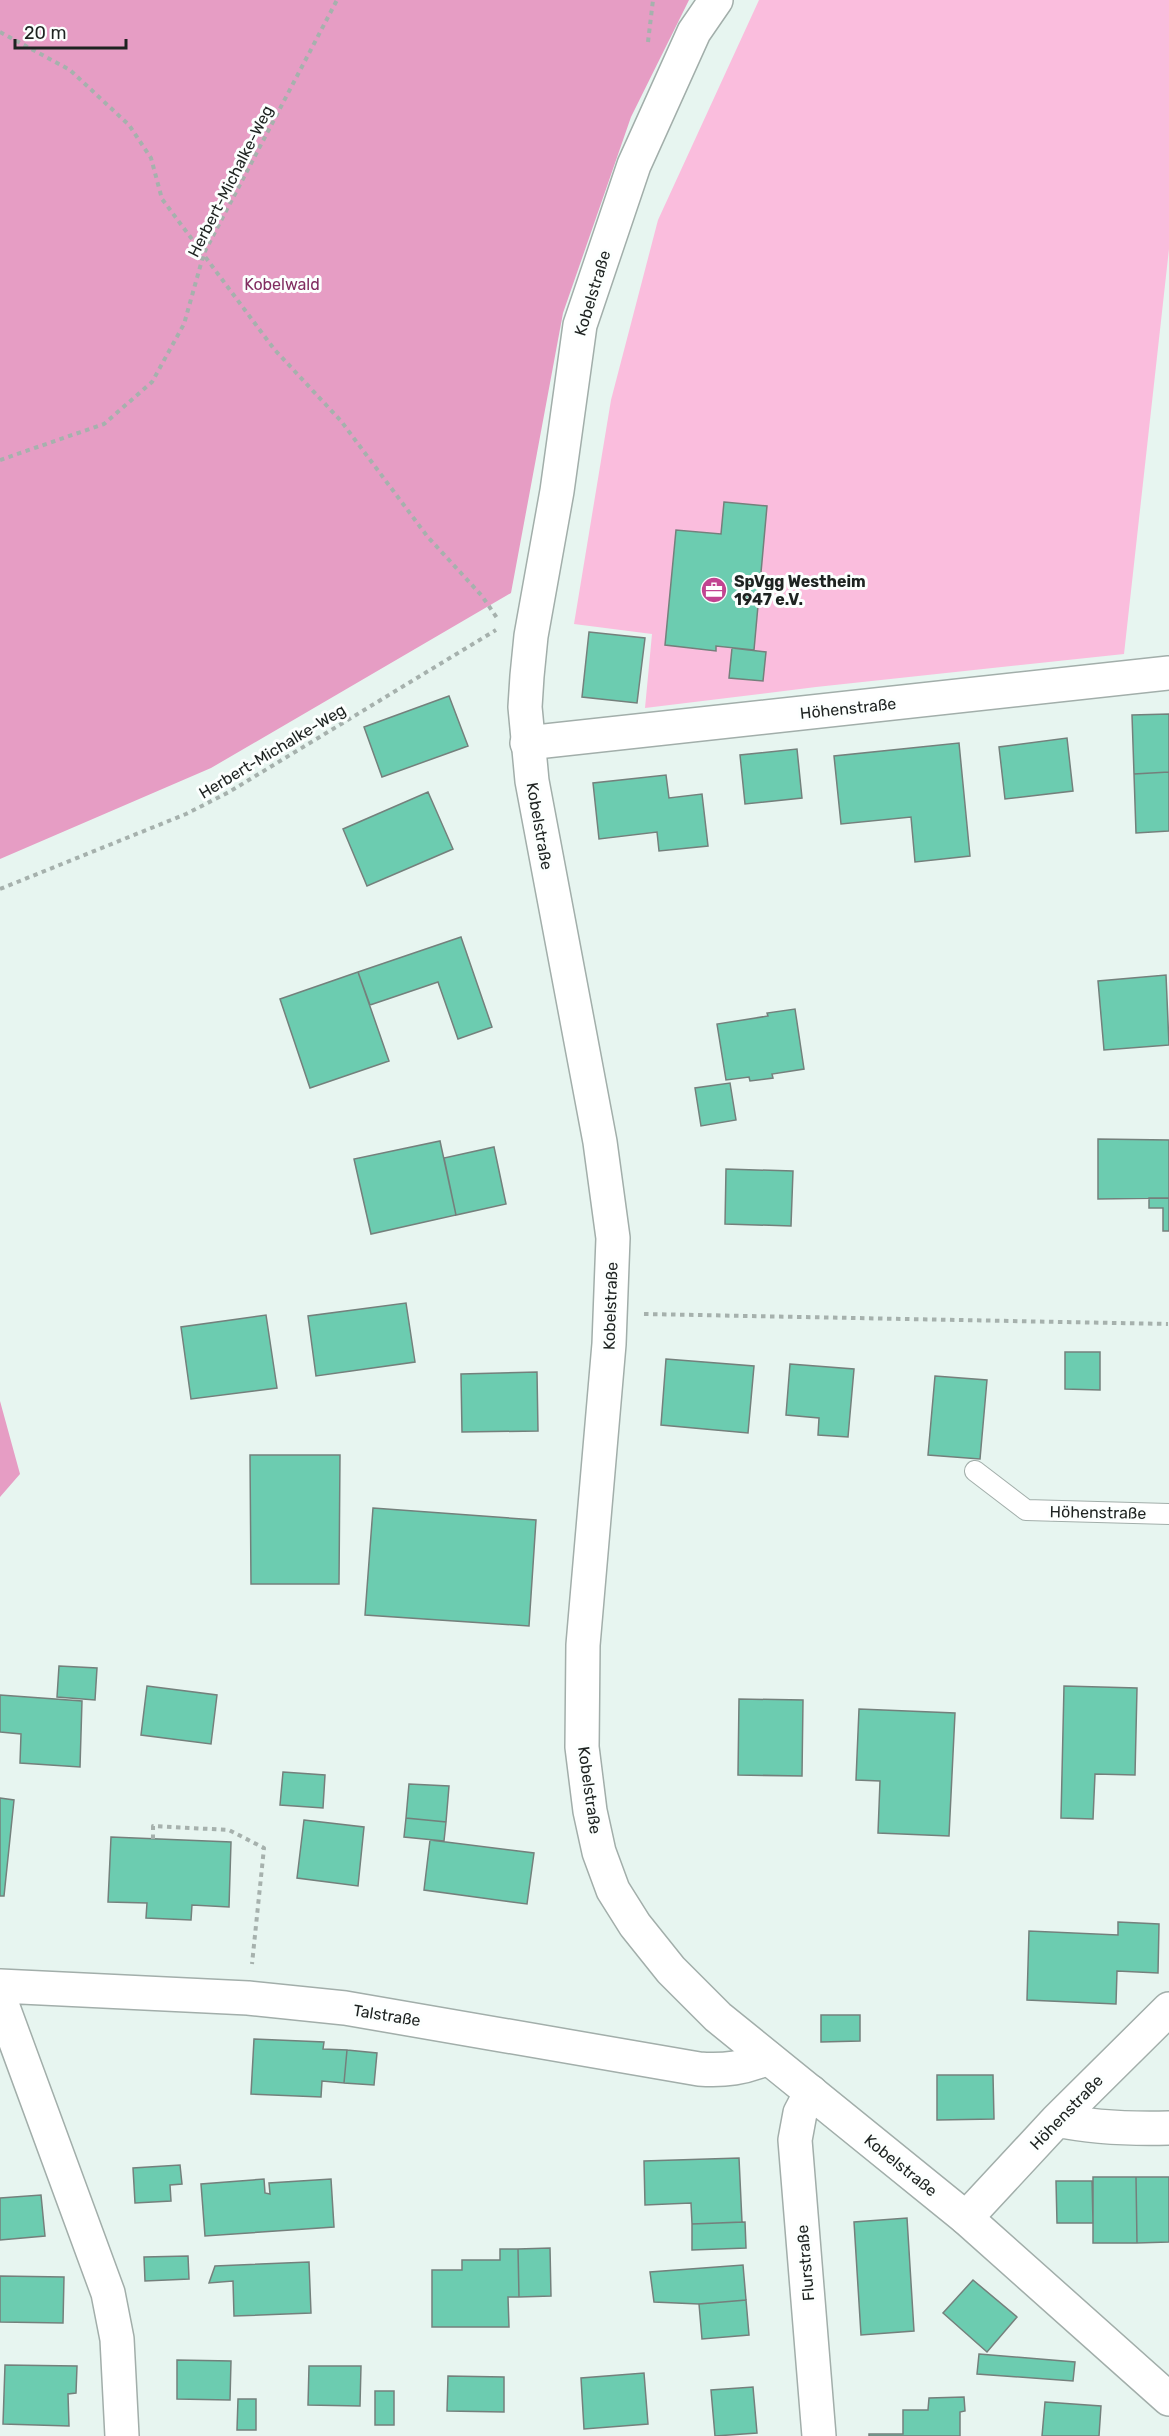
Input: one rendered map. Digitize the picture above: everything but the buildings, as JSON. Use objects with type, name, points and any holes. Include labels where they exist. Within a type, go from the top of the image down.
[{"type":"street","name":"Kobelstraße","points":[[716,0],[694,32],[634,165],[580,325],[557,491],[531,636],[525,707],[532,781],[600,1142],[613,1238],[610,1314],[583,1645],[582,1747],[590,1811],[599,1852],[613,1890],[635,1925],[671,1970],[718,2017],[966,2218],[1169,2399]]},
{"type":"street","name":"Höhenstraße","points":[[527,743],[1169,673]]},
{"type":"street","name":"Talstraße","points":[[0,1986],[248,1998],[358,2010],[699,2069],[724,2071],[746,2067],[768,2058]]},
{"type":"street","points":[[0,1999],[108,2293],[117,2339],[122,2436]]},
{"type":"street","name":"Höhenstraße","points":[[966,2218],[1057,2120],[1169,2009]]},
{"type":"street","name":"Flurstraße","points":[[811,2092],[800,2113],[795,2140],[819,2436]]},
{"type":"street","points":[[1057,2120],[1089,2127],[1169,2128]]},
{"type":"lane","name":"Höhenstraße","points":[[975,1471],[1026,1510],[1169,1514]]},
{"type":"path","name":"Herbert-Michalke-Weg","points":[[0,460],[104,424],[152,382],[184,324],[204,253],[337,0]]},
{"type":"path","points":[[0,32],[70,70],[129,125],[151,158],[162,199],[204,253]]},
{"type":"path","name":"Herbert-Michalke-Weg","points":[[0,889],[186,814],[229,792],[503,626],[482,596],[427,536],[341,421],[274,349],[204,253]]},
{"type":"path","points":[[610,1314],[1168,1324]]},
{"type":"path","points":[[153,1839],[153,1826],[229,1830],[264,1848],[248,1998]]},
{"type":"shaded area","points":[[759,0],[1169,0],[1169,249],[1124,654],[645,708],[652,634],[574,624],[611,400],[658,220]]},
{"type":"green space","name":"Kobelwald","points":[[0,0],[689,0],[631,117],[563,313],[511,593],[211,768],[0,859]]},
{"type":"green space","points":[[0,1401],[20,1474],[0,1497]]},
{"type":"place","name":"SpVgg Westheim 1947 e.V.","points":[[714,590]]}]
